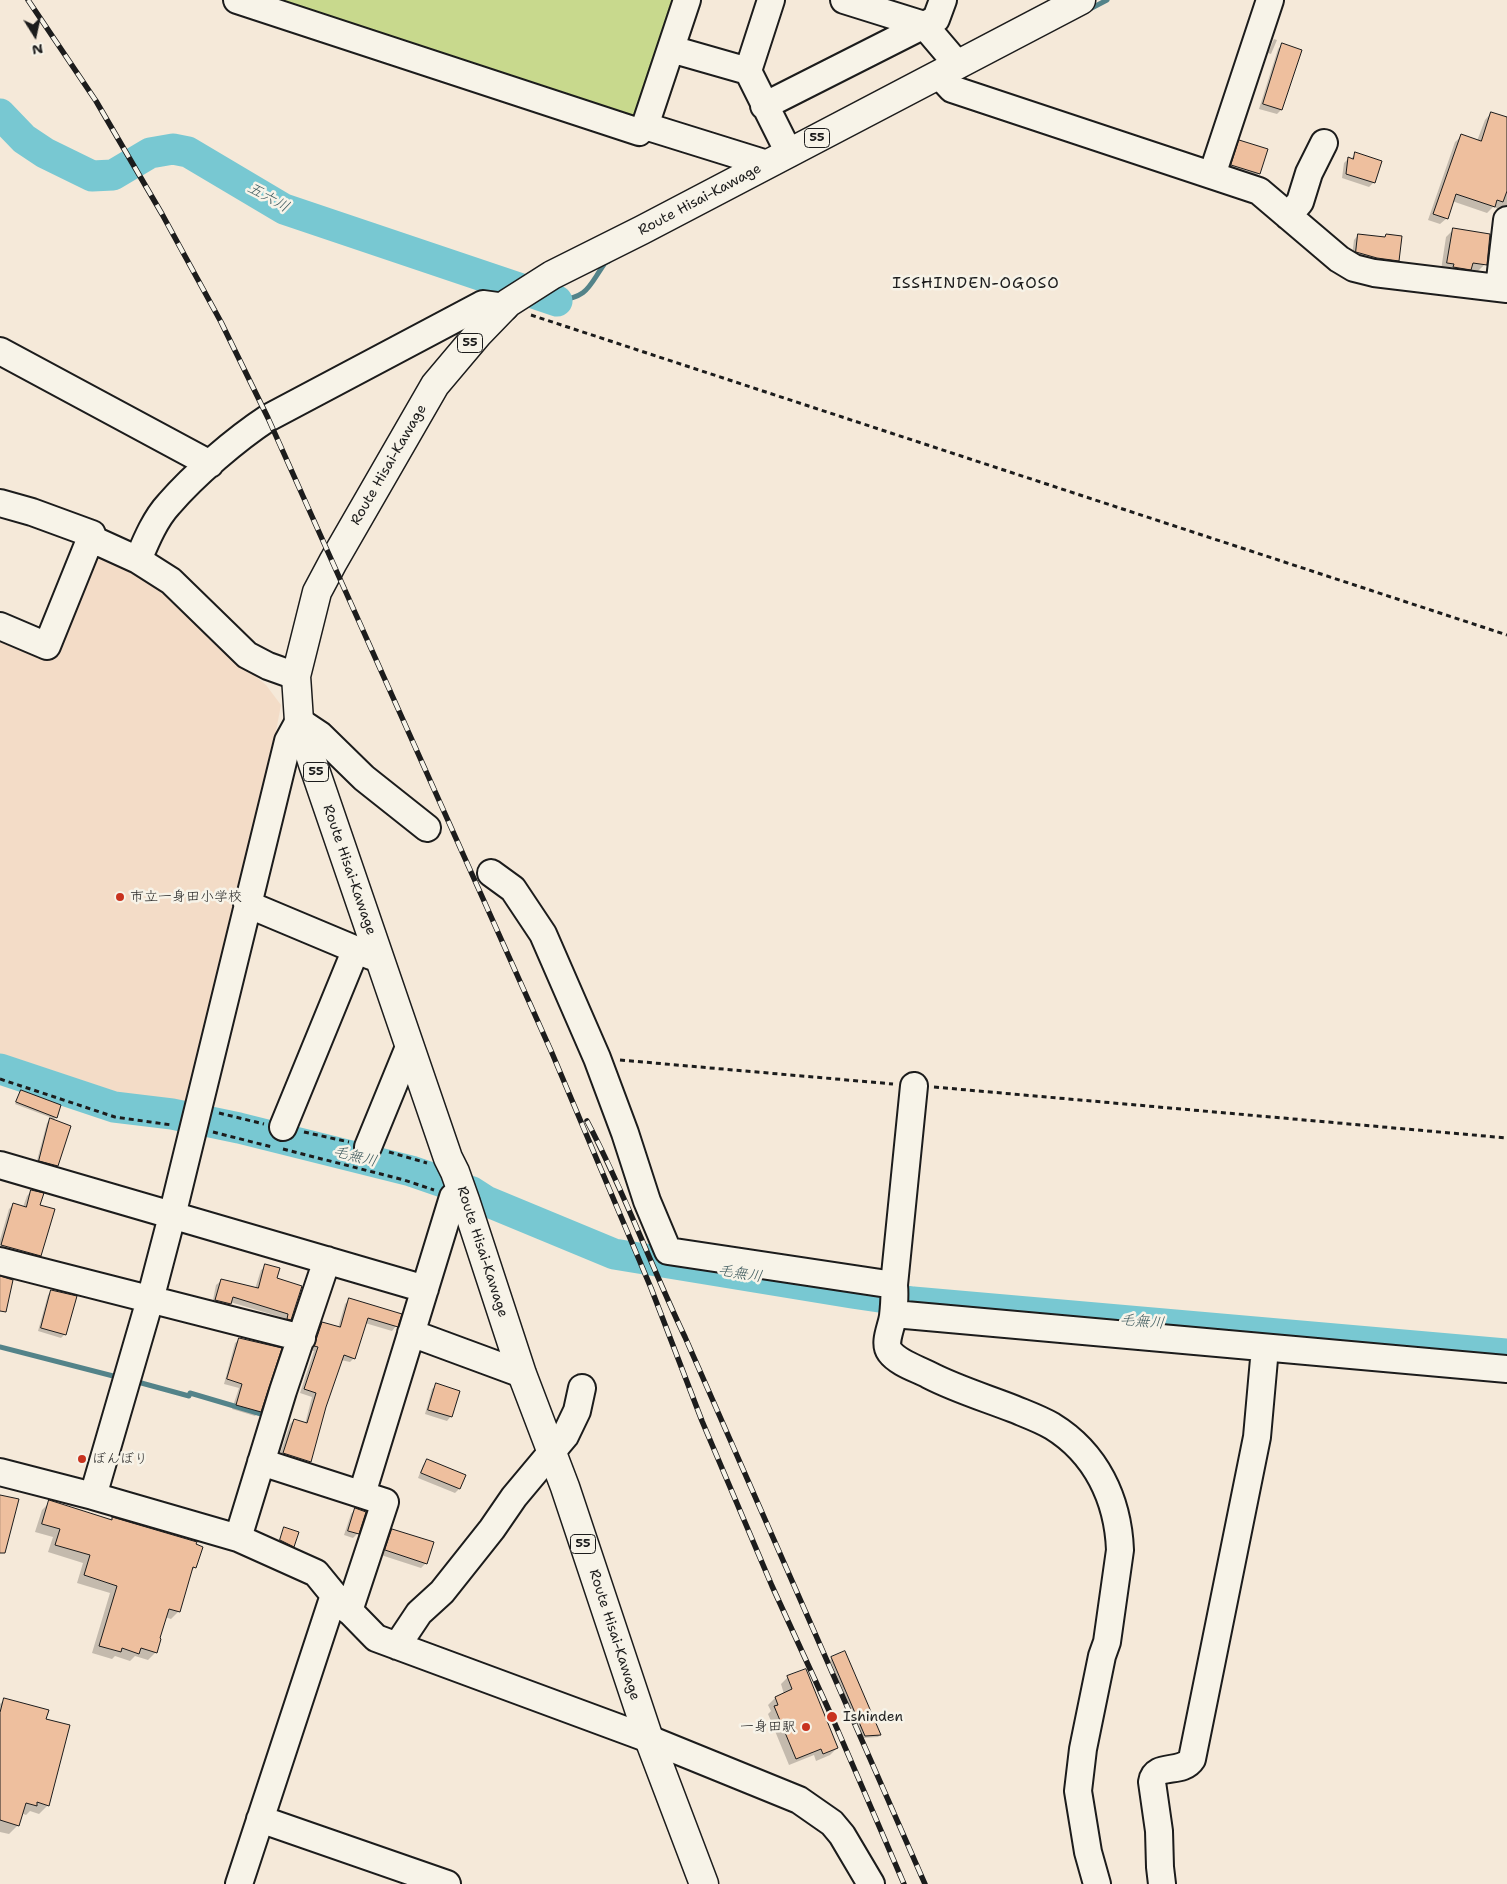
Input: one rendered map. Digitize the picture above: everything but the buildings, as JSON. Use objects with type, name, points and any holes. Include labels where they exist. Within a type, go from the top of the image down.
[{"type":"main road","name":"Route Hisai-Kawage","points":[[704,1884],[649,1739],[552,1453],[522,1374],[409,1048],[299,721],[296,676],[317,592],[332,562],[435,385],[478,334],[506,305],[552,275],[778,158],[948,77],[1081,0]]},
{"type":"street","points":[[237,0],[266,5],[639,132],[645,126],[686,0]]},
{"type":"street","points":[[645,126],[778,158],[764,106],[748,71],[771,0]]},
{"type":"street","points":[[844,0],[924,25],[948,77],[1259,191],[1339,259],[1354,268],[1374,273],[1503,288],[1507,220]]},
{"type":"street","points":[[764,106],[936,20],[943,0]]},
{"type":"street","points":[[1212,175],[1270,0]]},
{"type":"street","points":[[671,48],[748,71]]},
{"type":"street","points":[[1288,216],[1300,202],[1309,173],[1324,143]]},
{"type":"street","points":[[138,560],[159,518],[169,504],[210,464],[268,418],[483,304],[506,305]]},
{"type":"street","points":[[436,328],[460,355]]},
{"type":"street","points":[[0,351],[210,464]]},
{"type":"street","points":[[0,503],[32,512],[92,534],[94,540],[138,560],[171,581],[247,655],[268,666],[296,676]]},
{"type":"street","points":[[0,626],[47,646],[87,547],[94,540]]},
{"type":"street","points":[[93,1496],[150,1300],[172,1216],[288,740],[299,721],[320,735],[364,778],[427,828]]},
{"type":"street","points":[[491,873],[513,889],[543,934],[597,1058],[647,1201],[668,1251],[894,1300],[1266,1348],[1507,1369]]},
{"type":"street","points":[[247,904],[356,948],[381,961]]},
{"type":"street","points":[[283,1127],[356,948]]},
{"type":"street","points":[[368,1147],[409,1048]]},
{"type":"street","points":[[914,1086],[894,1300],[887,1344],[889,1352],[900,1360],[941,1381],[1033,1416],[1052,1426],[1081,1449],[1094,1465],[1109,1493],[1120,1535],[1120,1550],[1107,1642],[1083,1748],[1078,1790],[1088,1852],[1097,1884]]},
{"type":"street","points":[[0,1165],[425,1289]]},
{"type":"street","points":[[362,1494],[457,1186]]},
{"type":"street","points":[[238,1538],[260,1462],[327,1260]]},
{"type":"street","points":[[0,1261],[302,1338]]},
{"type":"street","points":[[411,1333],[522,1374]]},
{"type":"street","points":[[1162,1884],[1159,1831],[1152,1782],[1153,1777],[1158,1771],[1184,1766],[1192,1759],[1257,1437],[1266,1348]]},
{"type":"street","points":[[397,1646],[419,1613],[442,1592],[492,1529],[514,1497],[565,1436],[574,1419],[582,1388]]},
{"type":"street","points":[[239,1884],[260,1819],[342,1603],[386,1502],[260,1462]]},
{"type":"street","points":[[0,1472],[93,1496],[238,1538],[316,1572],[342,1603],[376,1638],[649,1739],[800,1800],[832,1823],[842,1835],[871,1884]]},
{"type":"street","points":[[260,1819],[447,1884]]},
{"type":"path","points":[[506,305],[1507,635]]},
{"type":"path","points":[[597,1058],[1507,1138]]},
{"type":"path","points":[[0,1079],[115,1117],[197,1118],[283,1127],[368,1147],[457,1186]]},
{"type":"path","points":[[197,1118],[395,1178],[457,1186]]},
{"type":"shaded area","name":"市立一身田小学校","points":[[90,551],[142,576],[168,594],[237,661],[266,685],[281,705],[276,731],[280,735],[190,1107],[121,1099],[0,1059],[0,629],[49,649]]},
{"type":"green space","points":[[283,0],[676,0],[639,113],[629,119],[287,7]]},
{"type":"waterway","points":[[1086,11],[1107,0]]},
{"type":"waterway","name":"五六川","points":[[0,114],[24,139],[45,153],[92,176],[113,175],[150,153],[173,149],[188,152],[284,209],[557,301]]},
{"type":"waterway","points":[[557,301],[582,294],[591,285],[605,263],[609,261]]},
{"type":"waterway","name":"毛無川","points":[[0,1069],[114,1107],[172,1114],[239,1128],[411,1171],[472,1192],[486,1201],[614,1254],[913,1302],[1507,1354]]},
{"type":"waterway","points":[[0,1347],[121,1378]]},
{"type":"waterway","points":[[134,1381],[189,1396],[190,1393],[268,1416]]},
{"type":"railway","points":[[28,0],[96,101],[162,214],[221,322],[268,418],[552,1053],[651,1288],[702,1421],[772,1586],[832,1717],[904,1884]]},
{"type":"railway","points":[[587,1121],[625,1201],[925,1884]]},
{"type":"place","name":"市立一身田小学校","points":[[120,897]]},
{"type":"place","name":"ぼんぼり","points":[[82,1459]]},
{"type":"place","name":"Ishinden","points":[[832,1717]]},
{"type":"place","name":"一身田駅","points":[[806,1727]]},
{"type":"district","name":"ISSHINDEN-OGOSO","points":[[976,284]]}]
